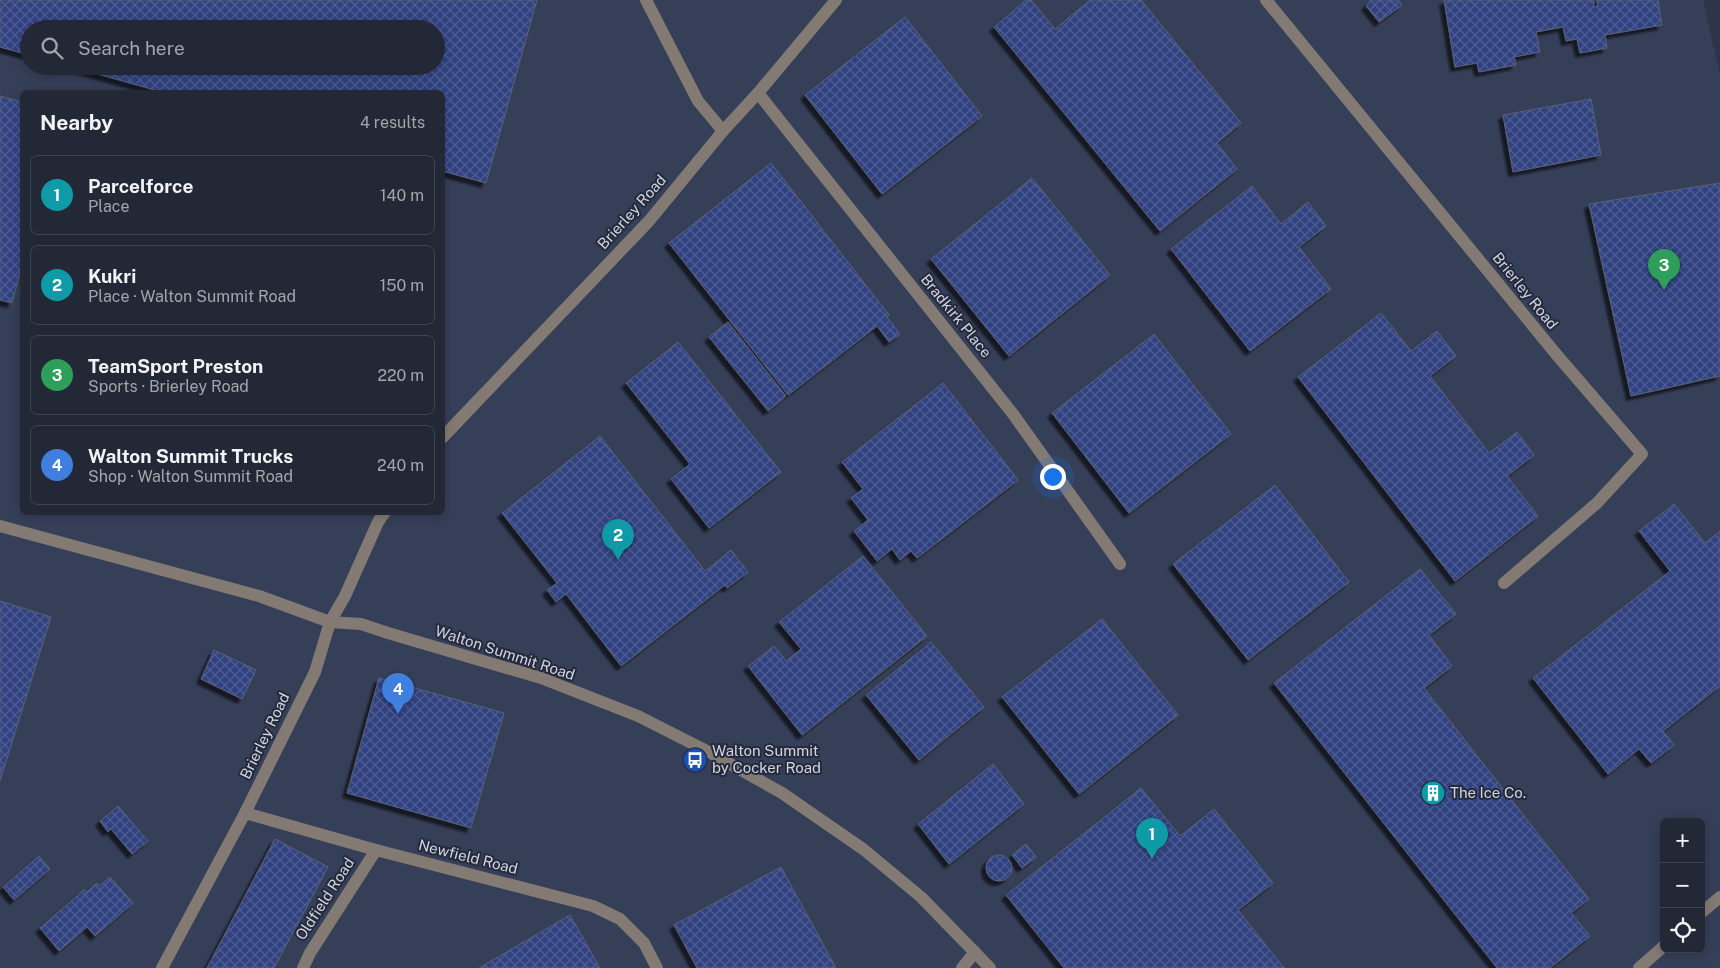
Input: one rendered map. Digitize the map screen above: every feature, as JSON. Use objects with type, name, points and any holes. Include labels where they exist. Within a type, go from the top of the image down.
[{"type":"street","points":[[646,0],[698,101],[723,131]]},
{"type":"street","name":"Brierley Road","points":[[445,435],[649,221],[723,131],[758,93],[836,0]]},
{"type":"street","name":"Brierley Road","points":[[1266,0],[1556,354],[1642,454],[1597,503],[1504,583]]},
{"type":"street","name":"Bradkirk Place","points":[[758,93],[1008,408],[1120,564]]},
{"type":"street","name":"Brierley Road","points":[[162,968],[245,813],[315,672],[330,622],[345,596],[383,515]]},
{"type":"street","name":"Walton Summit Road","points":[[0,526],[259,596],[330,622],[361,624],[388,634],[541,678],[638,716],[709,752],[782,793],[863,849],[921,897],[990,968]]},
{"type":"street","name":"Newfield Road","points":[[245,813],[376,850],[593,906],[620,919],[644,943],[657,968]]},
{"type":"street","name":"Oldfield Road","points":[[303,968],[310,953],[376,850]]},
{"type":"street","points":[[1705,910],[1720,897]]},
{"type":"street","points":[[1638,968],[1660,949]]},
{"type":"street","points":[[962,968],[975,952]]},
{"type":"shaded area","points":[[0,0],[1703,0],[1720,75],[1720,968],[0,968]]},
{"type":"building","points":[[0,0],[537,0],[486,183],[445,172],[445,90],[155,90],[101,75],[445,75],[445,20],[20,20],[20,53],[0,47]]},
{"type":"building","points":[[1026,0],[1031,0],[1055,29],[1090,0],[1141,0],[1241,123],[1217,143],[1237,169],[1160,231],[994,27]]},
{"type":"building","points":[[1371,0],[1398,0],[1402,5],[1379,22],[1366,6]]},
{"type":"building","points":[[1444,0],[1593,0],[1594,7],[1598,6],[1597,0],[1658,0],[1662,25],[1605,35],[1607,48],[1580,53],[1577,39],[1566,41],[1563,27],[1536,32],[1540,52],[1514,57],[1516,65],[1479,72],[1477,63],[1455,67]]},
{"type":"building","points":[[905,17],[982,116],[882,194],[805,95]]},
{"type":"building","points":[[0,96],[20,101],[20,273],[12,303],[0,300]]},
{"type":"building","points":[[1591,99],[1601,155],[1513,172],[1503,115]]},
{"type":"building","points":[[771,163],[889,315],[887,317],[900,334],[889,342],[877,326],[788,395],[669,243]]},
{"type":"building","points":[[1032,178],[1110,275],[1009,356],[931,259]]},
{"type":"building","points":[[1720,183],[1720,376],[1631,396],[1589,204]]},
{"type":"building","points":[[1252,186],[1281,224],[1308,202],[1326,226],[1299,247],[1331,289],[1250,351],[1171,249]]},
{"type":"building","points":[[1381,313],[1411,351],[1437,331],[1456,356],[1430,376],[1489,453],[1517,432],[1534,455],[1507,476],[1538,516],[1455,581],[1298,377]]},
{"type":"building","points":[[728,322],[786,396],[768,411],[709,337]]},
{"type":"building","points":[[1154,334],[1231,434],[1129,513],[1052,413]]},
{"type":"building","points":[[678,342],[781,472],[709,528],[671,479],[690,464],[626,383]]},
{"type":"building","points":[[943,383],[1018,480],[917,558],[911,551],[900,560],[892,549],[877,561],[854,531],[868,520],[851,498],[863,489],[842,462]]},
{"type":"building","points":[[600,436],[705,571],[731,550],[748,572],[727,588],[725,585],[621,666],[566,594],[556,602],[547,590],[557,583],[502,513]]},
{"type":"building","points":[[1275,485],[1349,582],[1248,660],[1173,564]]},
{"type":"building","points":[[1674,504],[1705,543],[1720,531],[1720,686],[1663,731],[1674,745],[1651,763],[1639,749],[1608,774],[1533,678],[1670,571],[1639,531]]},
{"type":"building","points":[[863,556],[927,636],[802,735],[748,666],[774,646],[786,661],[801,649],[779,622]]},
{"type":"building","name":"The Ice Co.","points":[[1420,569],[1456,614],[1429,635],[1452,666],[1424,688],[1589,899],[1571,913],[1590,936],[1550,968],[1497,968],[1274,683]]},
{"type":"building","points":[[0,601],[51,617],[0,781]]},
{"type":"building","points":[[1102,619],[1178,715],[1079,794],[1002,697]]},
{"type":"building","points":[[931,642],[984,707],[919,760],[866,695]]},
{"type":"building","points":[[214,650],[256,670],[242,699],[201,679]]},
{"type":"building","points":[[379,678],[504,713],[471,828],[347,793]]},
{"type":"building","points":[[993,764],[1024,804],[949,864],[918,824]]},
{"type":"building","points":[[1141,788],[1180,836],[1214,809],[1273,883],[1238,910],[1284,968],[1064,968],[1006,895]]},
{"type":"building","points":[[118,806],[148,841],[132,854],[111,829],[108,832],[100,821]]},
{"type":"building","points":[[275,839],[328,867],[274,968],[207,968]]},
{"type":"building","points":[[1026,844],[1036,857],[1022,868],[1012,855]]},
{"type":"building","points":[[999,855],[1008,859],[1012,868],[1008,877],[999,881],[990,877],[986,868],[990,859]]},
{"type":"building","points":[[39,856],[50,869],[14,900],[3,887]]},
{"type":"building","points":[[781,867],[836,968],[697,968],[674,925]]},
{"type":"building","points":[[110,877],[133,903],[95,936],[87,927],[59,951],[40,928],[84,890],[87,892],[97,883],[99,886]]},
{"type":"building","points":[[570,915],[600,968],[479,968]]},
{"type":"place","name":"TeamSport Preston","points":[[1664,290]]},
{"type":"place","name":"Kukri","points":[[618,560]]},
{"type":"place","name":"Walton Summit Trucks","points":[[398,714]]},
{"type":"place","name":"Walton Summit by Cocker Road","points":[[695,760]]},
{"type":"place","name":"The Ice Co.","points":[[1433,793]]},
{"type":"place","name":"Parcelforce","points":[[1152,859]]}]
